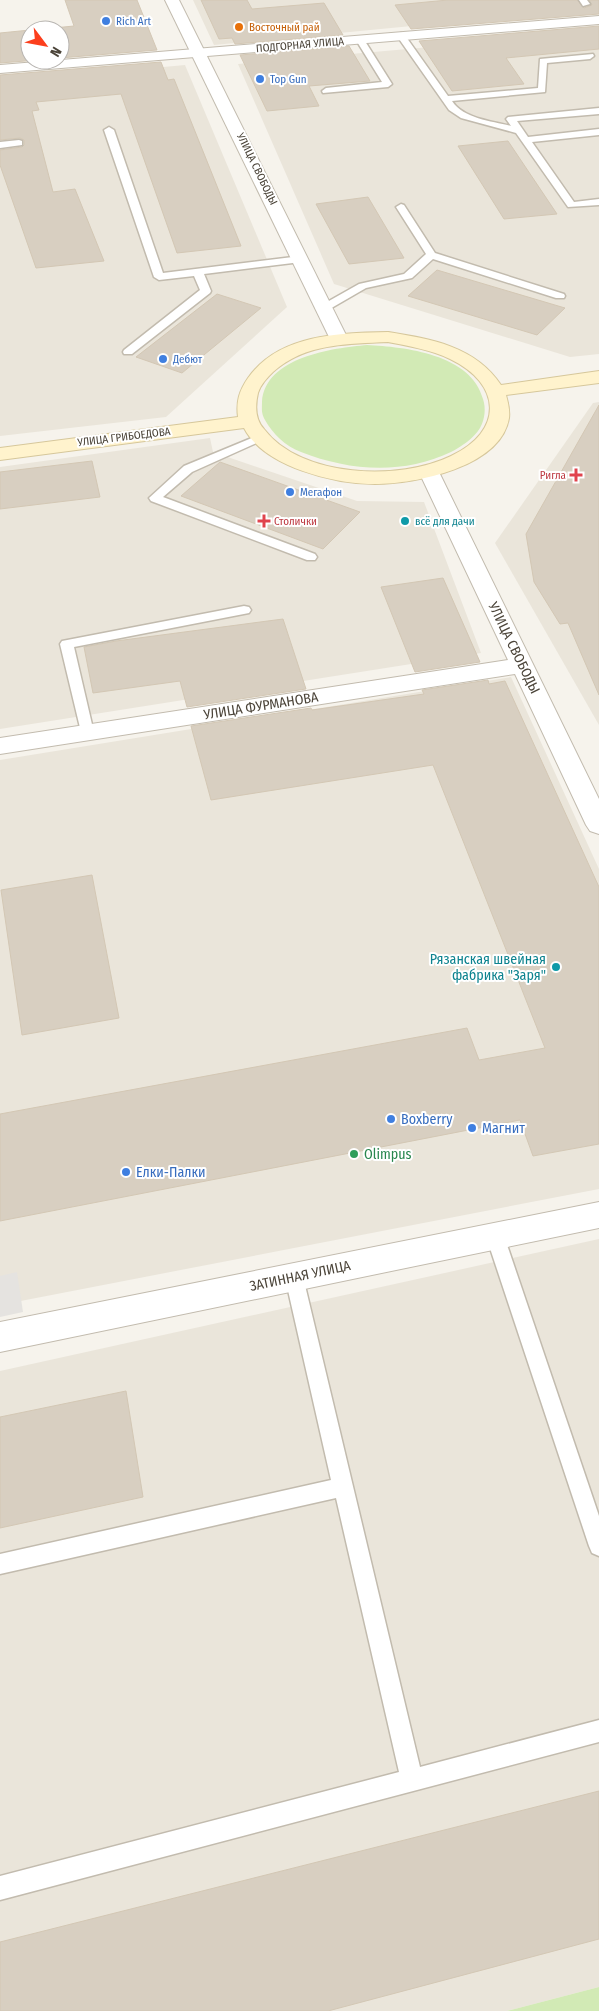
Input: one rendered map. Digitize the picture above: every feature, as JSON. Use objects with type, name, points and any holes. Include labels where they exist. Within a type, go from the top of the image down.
[{"type":"main road","points":[[388,338],[425,344],[458,356],[480,370],[496,391],[500,419],[491,437],[467,457],[429,472],[384,478],[340,476],[286,458],[254,430],[245,404],[255,379],[275,360],[305,346],[339,339],[388,338]]},
{"type":"main road","points":[[496,391],[599,377]]},
{"type":"main road","name":"УЛИЦА ГРИБОЕДОВА","points":[[0,454],[254,430]]},
{"type":"street","name":"УЛИЦА СВОБОДЫ","points":[[172,0],[339,339]]},
{"type":"street","name":"ПОДГОРНАЯ УЛИЦА","points":[[0,69],[598,21]]},
{"type":"street","name":"УЛИЦА СВОБОДЫ","points":[[429,472],[599,825]]},
{"type":"street","name":"УЛИЦА ФУРМАНОВА","points":[[0,746],[522,665]]},
{"type":"street","name":"ЗАТИННАЯ УЛИЦА","points":[[0,1337],[599,1215]]},
{"type":"lane","points":[[401,36],[452,108],[464,116],[519,131]]},
{"type":"lane","points":[[326,90],[388,84],[360,40]]},
{"type":"lane","points":[[445,99],[542,90],[544,62],[590,56]]},
{"type":"lane","points":[[431,80],[444,78]]},
{"type":"lane","points":[[599,111],[510,119],[571,205],[599,202]]},
{"type":"lane","points":[[109,130],[158,277],[301,259]]},
{"type":"lane","points":[[525,140],[599,132]]},
{"type":"lane","points":[[0,145],[19,143]]},
{"type":"lane","points":[[401,207],[431,255],[560,296]]},
{"type":"lane","points":[[324,308],[363,286],[408,276],[431,255]]},
{"type":"lane","points":[[128,352],[206,291],[198,272]]},
{"type":"lane","points":[[254,430],[188,469],[155,498],[311,557]]},
{"type":"lane","points":[[87,733],[68,644],[244,610]]},
{"type":"lane","points":[[495,1236],[599,1546]]},
{"type":"lane","points":[[294,1277],[412,1781]]},
{"type":"lane","points":[[0,1564],[343,1487]]},
{"type":"lane","points":[[0,1888],[412,1781],[599,1730]]},
{"type":"shaded area","points":[[193,0],[599,0],[599,8],[214,45]]},
{"type":"shaded area","points":[[599,32],[599,354],[570,357],[334,284],[238,64]]},
{"type":"shaded area","points":[[185,65],[287,307],[166,417],[0,436],[0,82]]},
{"type":"shaded area","points":[[599,402],[599,725],[495,543],[593,403]]},
{"type":"shaded area","points":[[210,438],[213,452],[357,501],[424,502],[481,653],[0,729],[0,467]]},
{"type":"shaded area","points":[[511,677],[599,869],[599,1189],[0,1305],[0,760]]},
{"type":"shaded area","points":[[599,1239],[599,1987],[507,2011],[0,2011],[0,1371]]},
{"type":"shaded area","points":[[17,1272],[23,1312],[0,1317],[0,1276]]},
{"type":"green space","points":[[367,345],[417,351],[451,363],[465,372],[476,384],[484,402],[484,417],[482,425],[477,432],[459,448],[433,459],[395,467],[376,468],[338,463],[319,458],[301,452],[280,439],[268,425],[262,411],[266,387],[275,375],[288,365],[320,352]]},
{"type":"green space","points":[[599,1987],[599,2011],[507,2011]]},
{"type":"building","points":[[65,0],[137,0],[157,50],[70,57],[70,26],[74,26]]},
{"type":"building","points":[[201,0],[247,0],[252,9],[324,3],[343,35],[235,44],[232,38],[219,39]]},
{"type":"building","points":[[448,0],[577,0],[584,8],[592,5],[589,0],[599,0],[599,14],[411,29],[395,5]]},
{"type":"building","points":[[599,26],[599,49],[506,58],[524,84],[452,91],[419,41]]},
{"type":"building","points":[[20,31],[20,61],[0,63],[0,33]]},
{"type":"building","points":[[349,46],[370,81],[309,86],[319,106],[267,111],[240,55]]},
{"type":"building","points":[[161,62],[168,80],[174,79],[241,246],[177,253],[121,94],[36,102],[39,110],[32,111],[53,192],[75,189],[104,261],[36,268],[0,165],[0,150],[22,147],[24,140],[20,138],[0,140],[0,75]]},
{"type":"building","points":[[508,141],[557,214],[504,219],[458,146]]},
{"type":"building","points":[[368,197],[404,258],[349,264],[316,204]]},
{"type":"building","points":[[437,270],[565,308],[537,335],[408,296]]},
{"type":"building","points":[[217,294],[261,308],[182,373],[136,357]]},
{"type":"building","points":[[599,405],[599,695],[568,623],[560,624],[534,582],[526,534]]},
{"type":"building","points":[[92,461],[100,497],[0,509],[0,472]]},
{"type":"building","points":[[220,462],[360,512],[323,549],[181,496]]},
{"type":"building","points":[[443,578],[480,662],[415,672],[381,587]]},
{"type":"building","points":[[283,619],[306,689],[187,707],[180,681],[93,693],[84,647]]},
{"type":"building","points":[[488,680],[489,684],[505,681],[599,887],[599,1144],[533,1156],[520,1120],[0,1221],[0,1114],[467,1028],[479,1060],[545,1048],[433,765],[211,800],[191,726],[311,708],[312,710],[424,694],[422,690]]},
{"type":"building","points":[[92,875],[119,1018],[22,1035],[1,890]]},
{"type":"building","points":[[126,1391],[143,1497],[0,1528],[0,1417]]},
{"type":"building","points":[[599,1791],[599,1939],[328,2011],[0,2011],[0,1942]]},
{"type":"place","name":"Rich Art","points":[[106,21]]},
{"type":"place","name":"Восточный рай","points":[[239,27]]},
{"type":"place","name":"Top Gun","points":[[260,79]]},
{"type":"place","name":"Дебют","points":[[163,359]]},
{"type":"place","name":"Ригла","points":[[576,475]]},
{"type":"place","name":"Мегафон","points":[[290,492]]},
{"type":"place","name":"Столички","points":[[264,521]]},
{"type":"place","name":"всё для дачи","points":[[405,521]]},
{"type":"place","name":"Рязанская швейная фабрика \"Заря\"","points":[[556,967]]},
{"type":"place","name":"Boxberry","points":[[391,1119]]},
{"type":"place","name":"Магнит","points":[[472,1128]]},
{"type":"place","name":"Olimpus","points":[[354,1154]]},
{"type":"place","name":"Елки-Палки","points":[[126,1172]]}]
